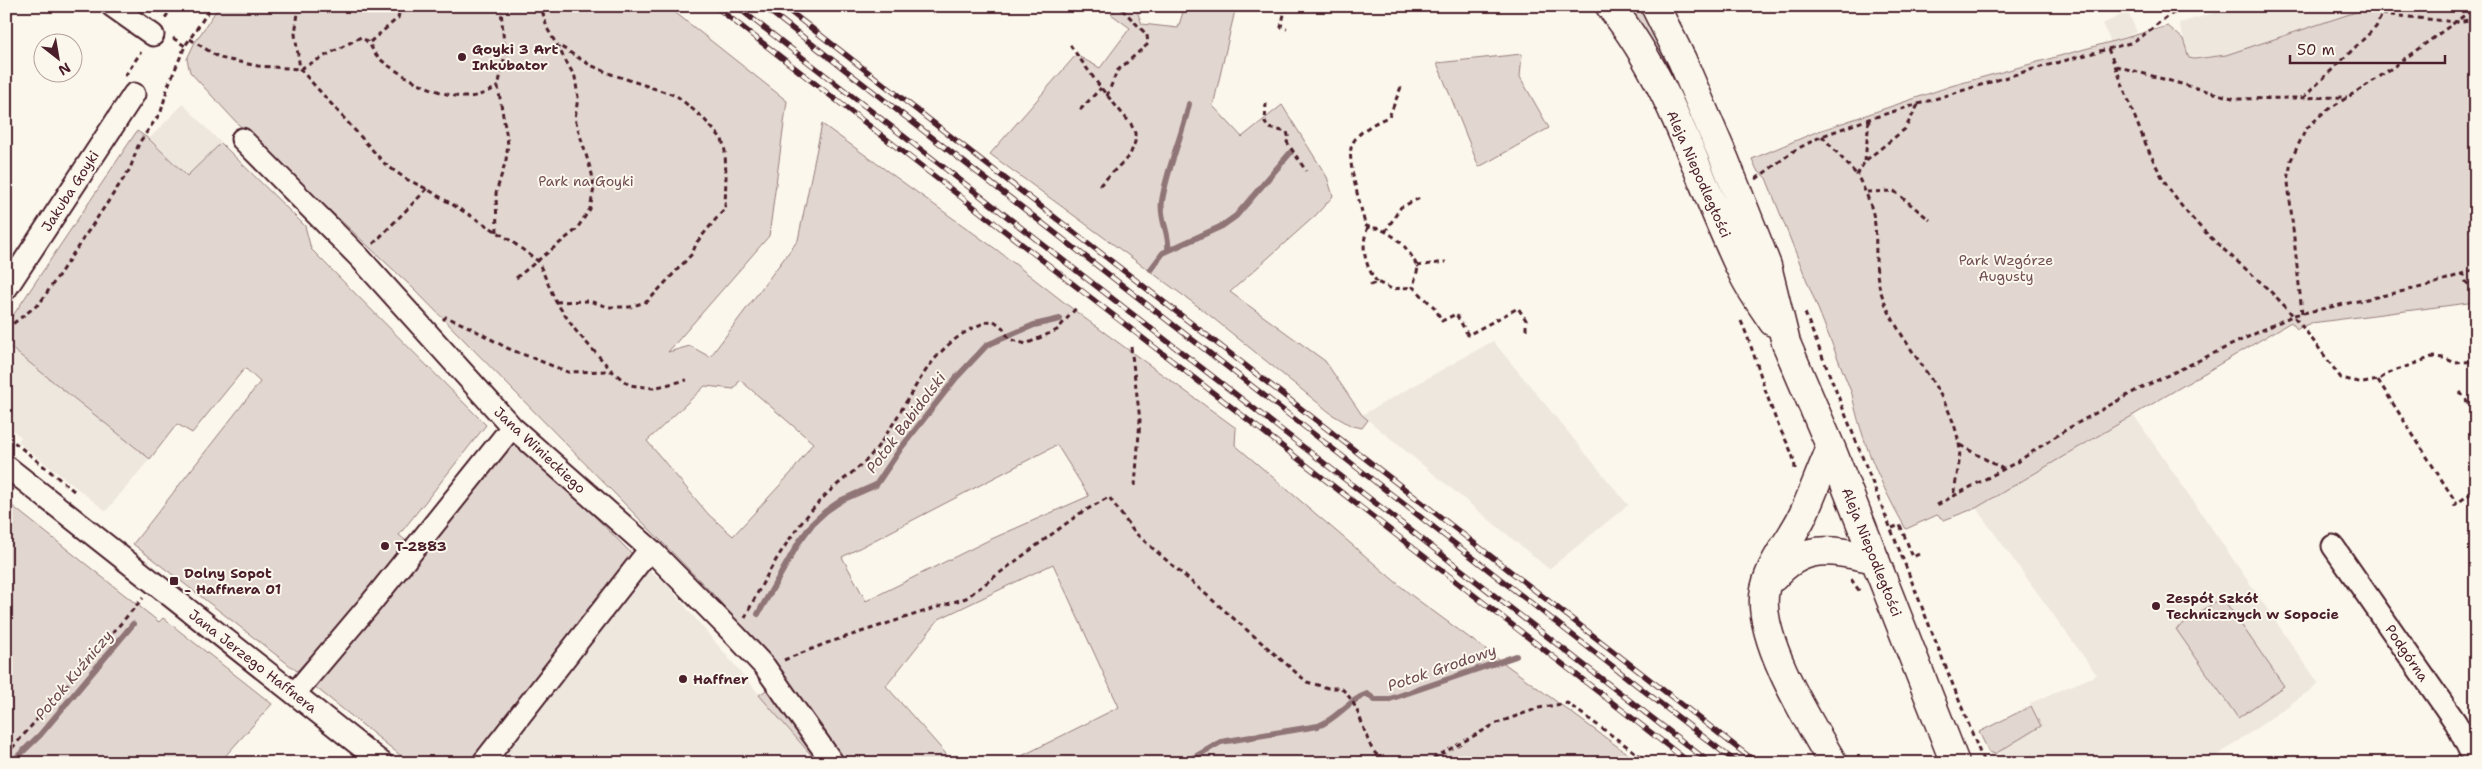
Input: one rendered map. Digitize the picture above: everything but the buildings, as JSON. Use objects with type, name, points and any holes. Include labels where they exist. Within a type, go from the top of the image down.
[{"type":"main road","name":"Aleja Niepodległości","points":[[1610,6],[1624,22],[1651,67],[1745,278],[1786,343]]},
{"type":"main road","name":"Aleja Niepodległości","points":[[1655,6],[1682,60],[1735,185],[1767,266],[1786,343],[1875,559],[1955,763]]},
{"type":"main road","points":[[1830,448],[1803,515],[1775,562],[1765,588],[1764,617],[1771,642],[1833,763]]},
{"type":"main road","points":[[1765,588],[1786,563],[1814,551],[1830,551],[1875,559]]},
{"type":"street","points":[[112,6],[153,35]]},
{"type":"street","name":"Jakuba Goyki","points":[[6,288],[134,94]]},
{"type":"street","name":"Jana Winieckiego","points":[[242,139],[360,258],[512,427],[650,549],[736,636],[765,668],[833,763]]},
{"type":"street","points":[[294,694],[371,603],[512,427]]},
{"type":"street","name":"Jana Jerzego Haffnera","points":[[6,466],[382,763]]},
{"type":"street","name":"Podgórna","points":[[2333,546],[2456,723],[2476,763]]},
{"type":"street","points":[[483,763],[650,549]]},
{"type":"path","points":[[6,329],[40,303],[130,169],[139,143],[161,112],[168,86],[190,39],[212,6]]},
{"type":"path","points":[[299,6],[295,34],[300,69],[384,164],[406,179],[427,188],[521,247],[538,262],[556,302],[576,331],[612,371],[628,385],[653,388],[687,380]]},
{"type":"path","points":[[370,42],[398,18],[401,6]]},
{"type":"path","points":[[1107,96],[1117,71],[1148,44],[1147,35],[1119,6]]},
{"type":"path","points":[[1286,6],[1281,27],[1287,29]]},
{"type":"path","points":[[2378,6],[2382,14]]},
{"type":"path","points":[[1752,182],[1795,150],[1822,136],[1918,104],[2130,43],[2144,36],[2174,10],[2202,7]]},
{"type":"path","points":[[2302,313],[2288,182],[2291,160],[2306,129],[2324,112],[2476,7]]},
{"type":"path","points":[[497,232],[496,193],[506,160],[508,144],[498,87],[505,55],[501,10]]},
{"type":"path","points":[[516,278],[565,240],[584,220],[590,209],[594,188],[592,174],[575,119],[578,97],[574,77],[547,28],[542,10]]},
{"type":"path","points":[[2382,14],[2454,22],[2476,20]]},
{"type":"path","points":[[2302,99],[2368,37],[2376,27],[2382,14]]},
{"type":"path","points":[[190,39],[220,58],[258,66],[300,69],[361,37],[370,42],[375,55],[392,69],[452,95],[467,97],[482,94],[498,87]]},
{"type":"path","points":[[1070,44],[1107,96],[1131,124],[1135,133],[1135,142],[1130,155],[1097,188]]},
{"type":"path","points":[[556,302],[589,301],[609,308],[630,307],[648,301],[692,254],[697,242],[726,208],[725,152],[722,139],[703,118],[677,96],[590,65],[558,45]]},
{"type":"path","points":[[2108,49],[2145,145],[2157,169],[2184,210],[2294,315],[2341,378],[2363,382],[2378,380],[2389,373],[2432,357],[2444,358],[2456,363],[2476,361]]},
{"type":"path","points":[[2116,66],[2236,99],[2348,97]]},
{"type":"path","points":[[1401,87],[1390,117],[1379,121],[1359,136],[1351,148],[1356,186],[1365,225],[1379,228],[1405,246],[1417,266],[1414,287]]},
{"type":"path","points":[[1080,110],[1101,88]]},
{"type":"path","points":[[1266,103],[1265,123],[1269,128],[1287,132],[1289,139],[1287,142],[1306,171]]},
{"type":"path","points":[[1857,175],[1865,161],[1905,129],[1918,104]]},
{"type":"path","points":[[1865,161],[1869,119]]},
{"type":"path","points":[[1822,136],[1857,175],[1866,192],[1875,224],[1880,289],[1898,327],[1948,408],[1960,445],[1953,497]]},
{"type":"path","points":[[360,258],[427,188]]},
{"type":"path","points":[[1866,192],[1894,191],[1930,220]]},
{"type":"path","points":[[1385,232],[1401,207],[1420,198]]},
{"type":"path","points":[[1368,227],[1364,241],[1367,268],[1377,282],[1392,289],[1414,287]]},
{"type":"path","points":[[1417,266],[1446,262]]},
{"type":"path","points":[[1937,506],[2004,469],[2067,429],[2138,390],[2294,315],[2428,286],[2463,272],[2476,269]]},
{"type":"path","points":[[2463,272],[2466,282],[2476,292]]},
{"type":"path","points":[[1370,285],[1377,282]]},
{"type":"path","points":[[1414,287],[1435,308],[1442,321],[1456,314],[1468,335],[1518,308],[1526,320],[1526,333]]},
{"type":"path","points":[[736,636],[758,589],[784,546],[822,499],[855,472],[876,449],[930,364],[957,335],[977,325],[993,320],[1003,328],[1009,339],[1026,344],[1057,330],[1077,307]]},
{"type":"path","points":[[1804,311],[1984,763]]},
{"type":"path","points":[[1737,312],[1759,366],[1776,420],[1795,462],[1796,477]]},
{"type":"path","points":[[446,318],[507,348],[568,372],[612,371]]},
{"type":"path","points":[[1131,348],[1140,420],[1135,486]]},
{"type":"path","points":[[2378,380],[2455,505],[2476,490]]},
{"type":"path","points":[[2460,392],[2476,414]]},
{"type":"path","points":[[1960,445],[2004,469]]},
{"type":"path","points":[[765,668],[827,643],[966,598],[1079,514],[1109,497],[1134,532],[1307,682],[1328,688],[1341,688],[1350,696],[1359,712],[1373,751],[1387,763]]},
{"type":"path","points":[[1892,528],[1900,525],[1913,557],[1920,554]]},
{"type":"path","points":[[1830,551],[1829,564],[1851,578],[1864,600]]},
{"type":"path","points":[[2476,558],[2471,562],[2476,568]]},
{"type":"path","points":[[6,755],[155,584]]},
{"type":"path","points":[[1425,763],[1497,723],[1539,708],[1567,703],[1650,763]]},
{"type":"shaded area","points":[[2239,6],[2374,6],[2226,55],[2189,58],[2179,23]]},
{"type":"shaded area","points":[[2128,12],[2137,32],[2111,42],[2102,24]]},
{"type":"shaded area","points":[[183,104],[221,143],[187,176],[149,139]]},
{"type":"shaded area","points":[[1493,341],[1628,505],[1549,569],[1362,415]]},
{"type":"shaded area","points":[[6,344],[150,459],[106,511],[18,442],[21,437],[6,425]]},
{"type":"shaded area","name":"Zespół Szkół Technicznych w Sopocie","points":[[2133,414],[2319,684],[2207,763],[2004,763],[1999,751],[2041,726],[2030,703],[2097,675],[1976,508]]},
{"type":"shaded area","points":[[636,558],[669,587],[807,751],[808,763],[475,763]]},
{"type":"green space","name":"Park na Goyki","points":[[219,6],[667,6],[787,101],[769,236],[668,352],[690,346],[710,357],[798,240],[822,124],[997,250],[1083,317],[1236,428],[1235,445],[1411,595],[1640,763],[1008,763],[1119,707],[1053,564],[939,619],[886,686],[954,763],[818,763],[759,695],[787,676],[713,594],[415,290],[239,125],[190,72],[187,59],[194,44]],"holes":[[[740,380],[813,443],[792,472],[733,536],[709,515],[647,441],[705,386],[734,389]],[[1057,445],[1089,496],[987,541],[866,601],[842,557]]]},
{"type":"green space","points":[[1118,6],[1135,6],[1142,24],[1178,28],[1185,6],[1236,6],[1213,106],[1242,137],[1282,105],[1327,177],[1333,196],[1316,215],[1230,292],[1325,361],[1362,415],[1368,420],[1362,428],[1350,425],[1333,415],[1203,310],[990,154],[1076,55],[1100,68],[1130,28],[1111,14]]},
{"type":"green space","points":[[1625,6],[1640,6],[1683,88],[1676,92]]},
{"type":"green space","name":"Park Wzgórze Augusty","points":[[2374,6],[2476,6],[2476,302],[2311,323],[2297,329],[2291,322],[1976,508],[1944,520],[1937,515],[1906,529],[1873,463],[1861,429],[1852,394],[1766,178],[1757,170],[1752,159],[1816,132],[1951,86],[2168,26],[2183,39],[2189,58],[2194,59],[2226,55]]},
{"type":"green space","points":[[1522,54],[1520,77],[1549,128],[1479,167],[1437,63]]},
{"type":"green space","points":[[137,131],[149,139],[187,176],[221,143],[305,226],[311,249],[486,425],[399,535],[411,545],[297,671],[133,544],[260,382],[245,368],[192,433],[177,424],[150,459],[6,344],[6,326]]},
{"type":"green space","points":[[514,435],[636,558],[475,763],[410,763],[314,686]]},
{"type":"green space","points":[[6,501],[159,622],[163,618],[272,704],[219,763],[6,763]]},
{"type":"green space","points":[[2222,597],[2284,686],[2238,718],[2176,629]]},
{"type":"green space","points":[[2031,706],[2041,726],[1995,754],[1989,752],[1979,732]]},
{"type":"waterway","points":[[1168,250],[1161,208],[1162,201],[1167,177],[1189,104]]},
{"type":"waterway","name":"Potok Babidolski","points":[[1151,269],[1163,253],[1222,226],[1236,216],[1291,152]]},
{"type":"waterway","name":"Potok Babidolski","points":[[758,614],[799,542],[813,523],[842,500],[876,485],[901,448],[956,378],[987,345],[1034,325],[1060,319]]},
{"type":"waterway","name":"Potok Kuźniczy","points":[[11,763],[40,735],[133,624]]},
{"type":"waterway","name":"Potok Grodowy","points":[[1184,763],[1221,742],[1318,726],[1367,694],[1375,700],[1387,700],[1516,656]]},
{"type":"railway","points":[[715,6],[1690,763]]},
{"type":"railway","points":[[736,6],[1710,763]]},
{"type":"railway","points":[[763,6],[1737,763]]},
{"type":"railway","points":[[783,6],[1757,763]]},
{"type":"place","name":"Goyki 3 Art Inkubator","points":[[462,57]]},
{"type":"place","name":"T-2883","points":[[385,546]]},
{"type":"place","name":"Dolny Sopot - Haffnera 01","points":[[174,581]]},
{"type":"place","name":"Zespół Szkół Technicznych w Sopocie","points":[[2156,606]]},
{"type":"place","name":"Haffner","points":[[683,679]]}]
